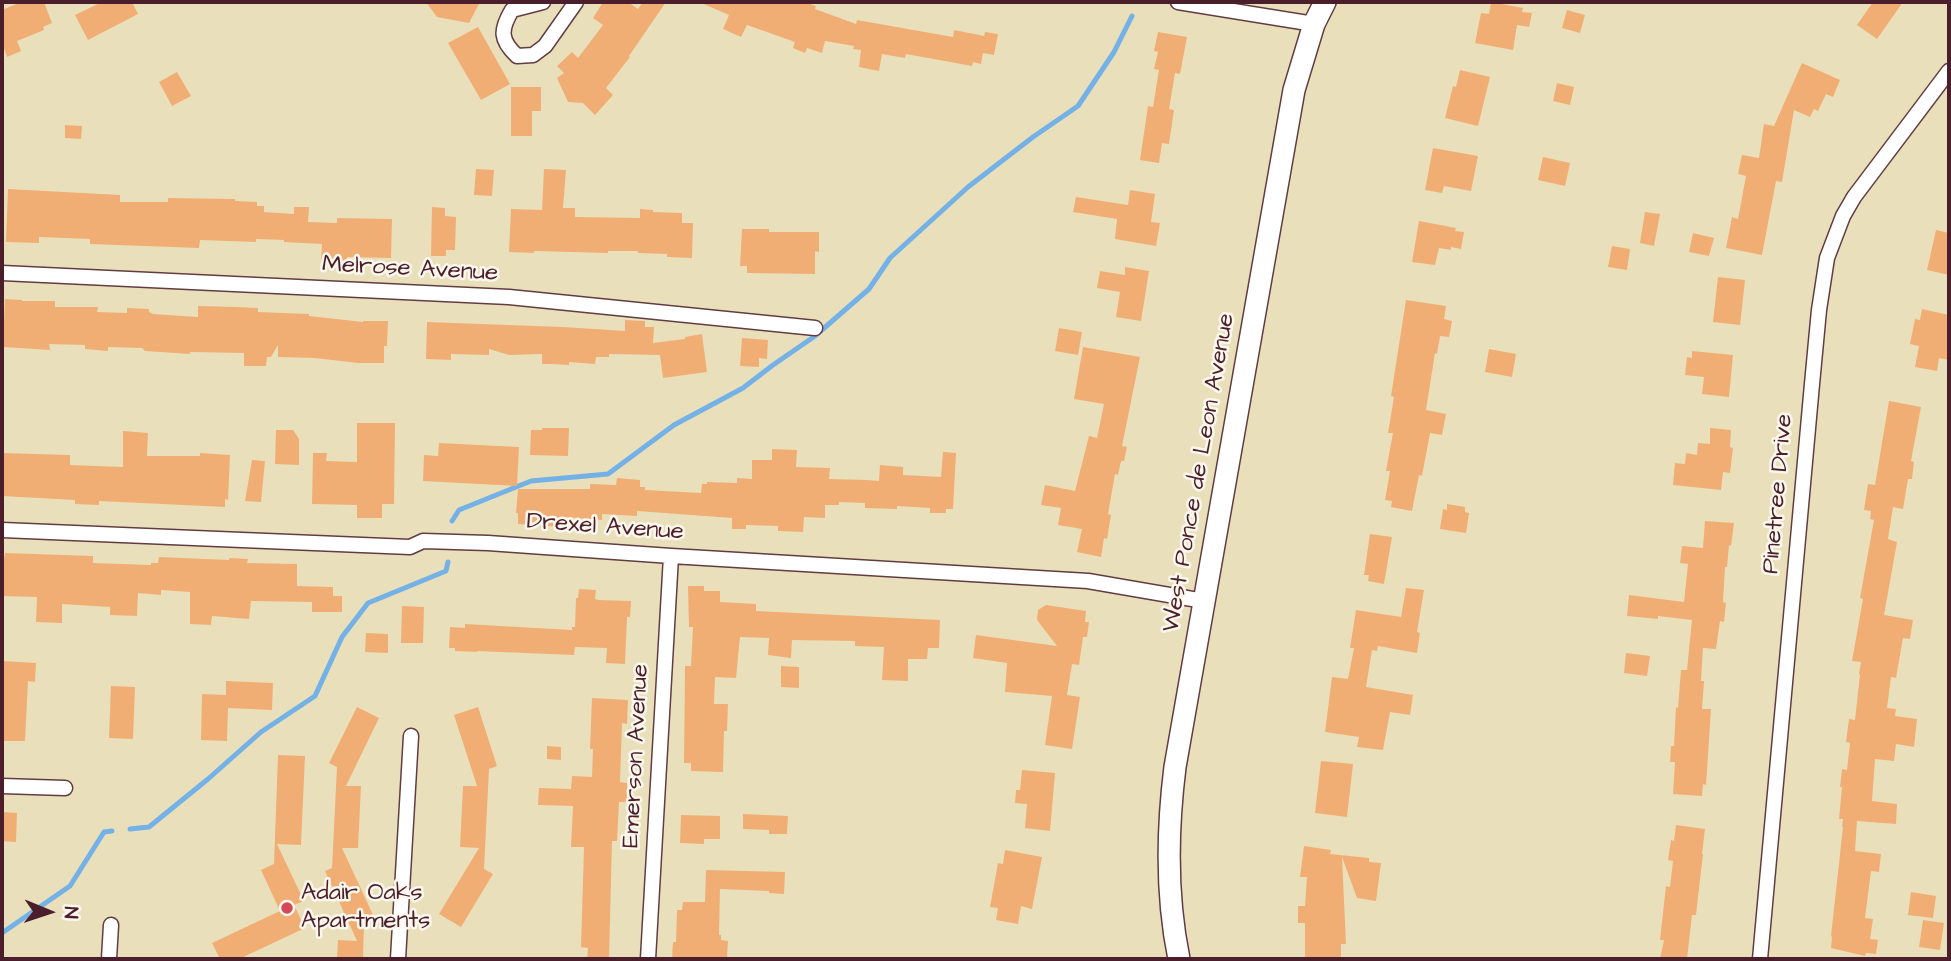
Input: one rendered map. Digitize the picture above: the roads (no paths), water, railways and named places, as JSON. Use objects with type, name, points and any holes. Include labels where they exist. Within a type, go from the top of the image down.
[{"type":"main road","name":"West Ponce de Leon Avenue","points":[[1179,959],[1169,872],[1171,793],[1292,99],[1300,65],[1314,24],[1325,2]]},
{"type":"street","points":[[543,2],[512,10],[505,22],[502,36],[517,56],[533,55],[545,46],[576,2]]},
{"type":"street","points":[[1178,2],[1314,24]]},
{"type":"street","name":"Pinetree Drive","points":[[1760,959],[1819,310],[1827,258],[1843,216],[1854,197],[1949,71]]},
{"type":"street","name":"Melrose Avenue","points":[[2,274],[509,297],[814,328]]},
{"type":"street","name":"Drexel Avenue","points":[[2,530],[410,547],[423,541],[488,543],[1088,581],[1204,601]]},
{"type":"street","name":"Emerson Avenue","points":[[648,959],[671,556]]},
{"type":"street","points":[[398,959],[411,736]]},
{"type":"street","points":[[2,786],[65,788]]},
{"type":"street","points":[[109,959],[111,925]]},
{"type":"waterway","points":[[452,521],[459,510],[531,481],[608,474],[674,425],[743,388],[815,336],[869,289],[890,258],[968,187],[1078,106],[1114,52],[1132,16]]},
{"type":"waterway","points":[[130,829],[149,827],[261,732],[315,696],[342,637],[368,603],[446,571],[448,562]]},
{"type":"waterway","points":[[2,933],[70,886],[104,832],[112,831]]},
{"type":"place","name":"Adair Oaks Apartments","points":[[287,908]]}]
